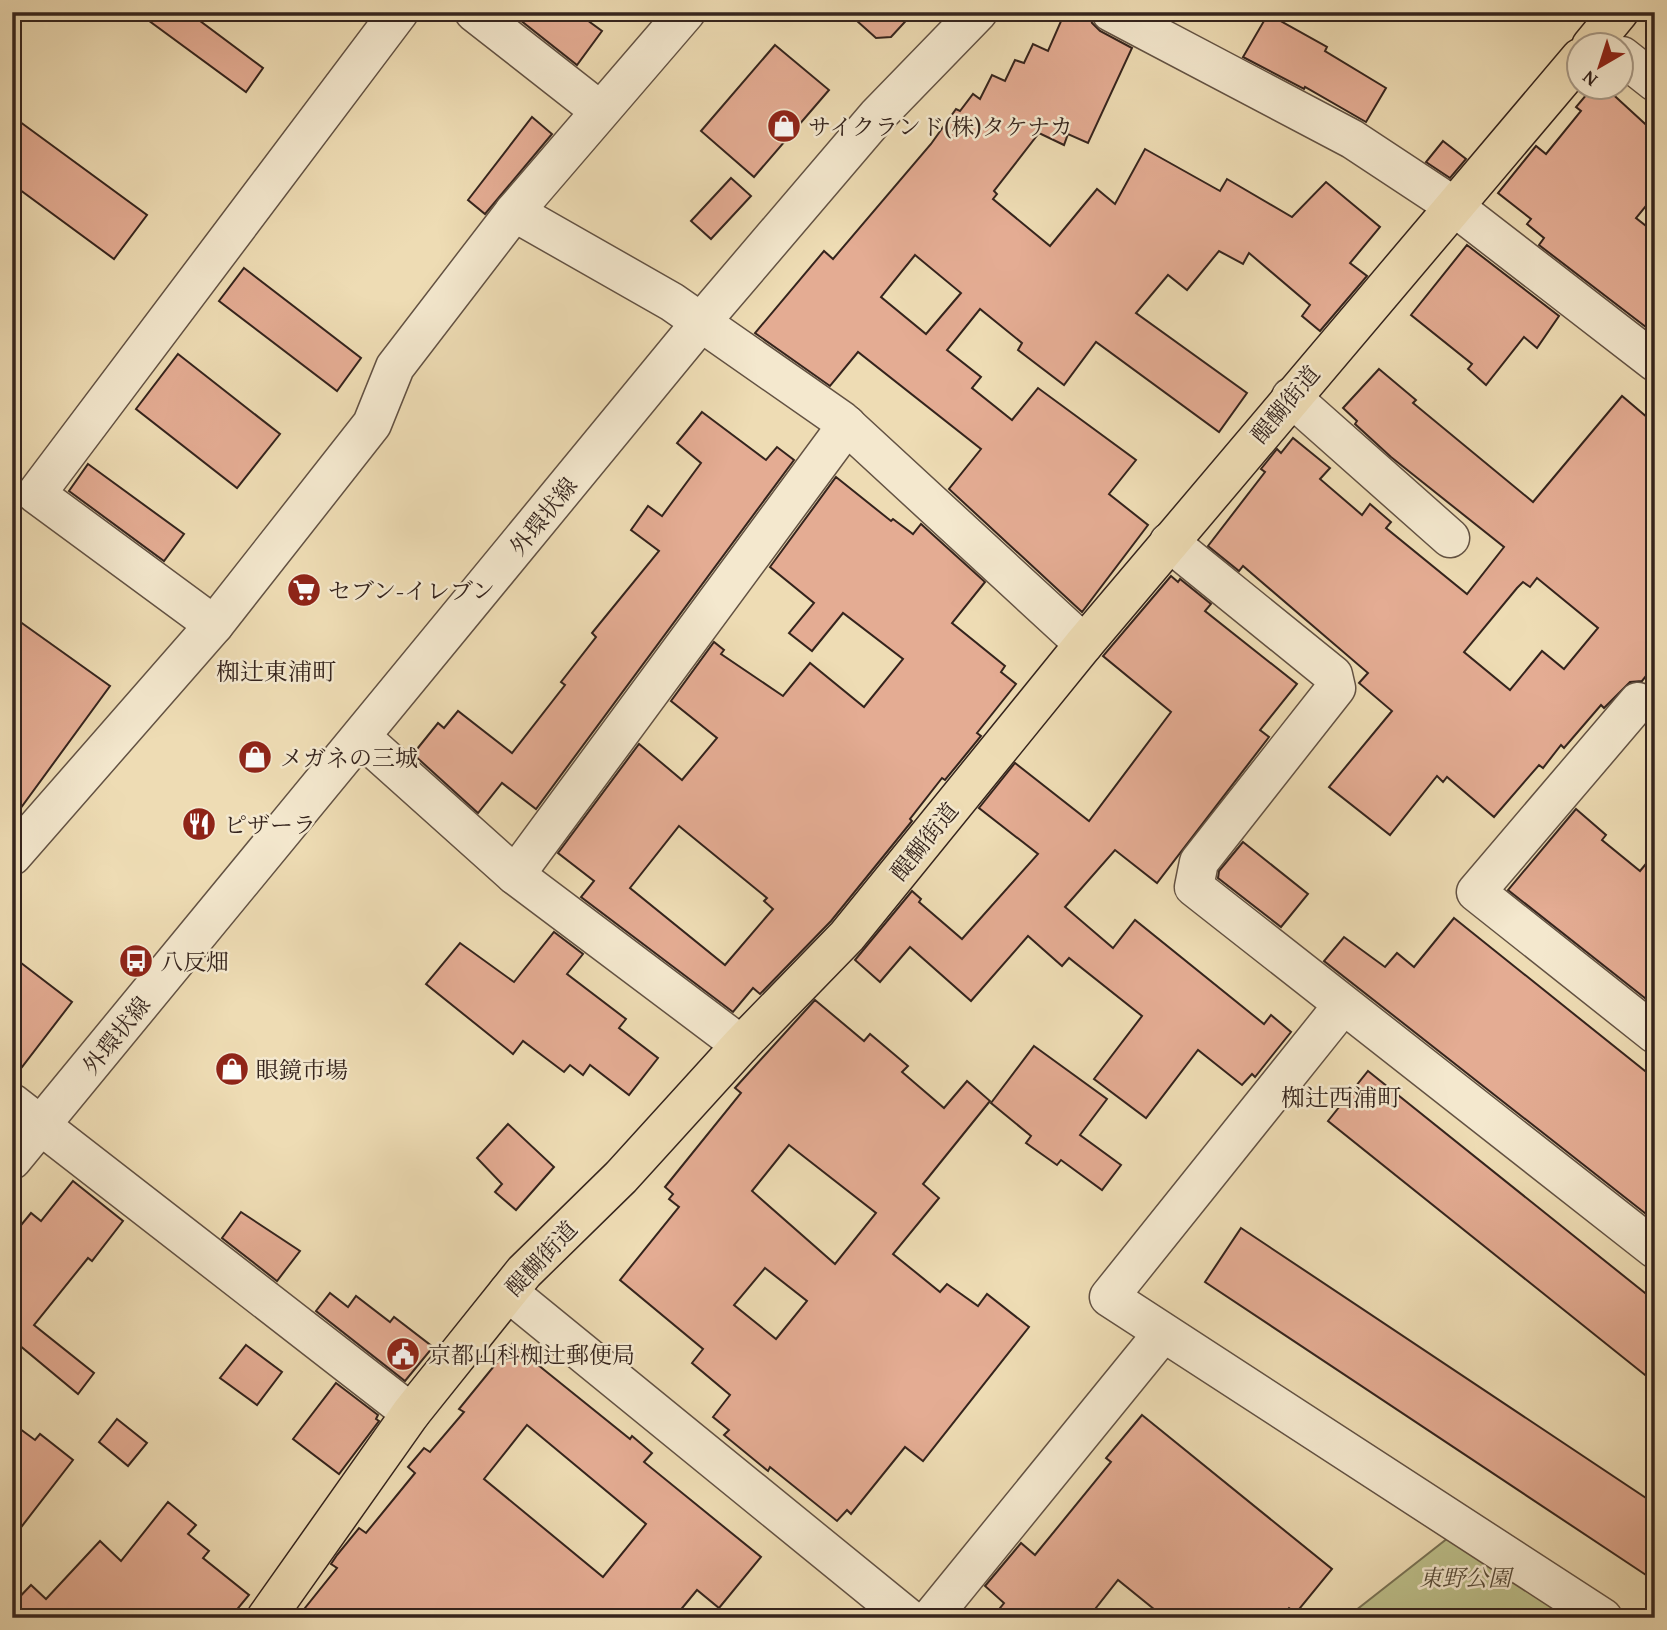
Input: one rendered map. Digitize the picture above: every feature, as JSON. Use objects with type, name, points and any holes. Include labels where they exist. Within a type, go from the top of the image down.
[{"type":"main road","name":"醍醐街道","points":[[266,1618],[411,1413],[508,1292],[621,1177],[741,1045],[847,936],[1084,644],[1452,205],[1566,82]]},
{"type":"street","points":[[214,625],[36,495],[400,12]]},
{"type":"street","points":[[474,12],[599,110]]},
{"type":"street","points":[[12,856],[214,625],[372,424],[395,367],[514,212],[686,12]]},
{"type":"street","name":"外環状線","points":[[12,1160],[27,1114],[361,737],[702,321],[877,116],[978,12]]},
{"type":"street","points":[[1111,12],[1352,139],[1452,205],[1655,362]]},
{"type":"street","points":[[1636,67],[1655,82]]},
{"type":"street","points":[[514,212],[702,321],[847,425],[1084,644]]},
{"type":"street","points":[[1291,397],[1450,538]]},
{"type":"street","points":[[515,875],[847,425]]},
{"type":"street","points":[[1169,542],[1333,675],[1336,688],[1199,862],[1194,887],[1655,1249]]},
{"type":"street","points":[[1638,702],[1476,892],[1655,1034]]},
{"type":"street","points":[[361,737],[515,875],[741,1045]]},
{"type":"street","points":[[1343,1005],[1109,1297],[1603,1618]]},
{"type":"street","points":[[27,1114],[411,1413]]},
{"type":"street","points":[[508,1292],[908,1618]]},
{"type":"street","points":[[931,1618],[1163,1334]]},
{"type":"green space","name":"東野公園","points":[[1462,1527],[1603,1618],[1346,1618]]},
{"type":"building","points":[[137,12],[188,12],[263,68],[246,92]]},
{"type":"building","points":[[510,12],[576,12],[602,31],[577,65]]},
{"type":"building","points":[[847,12],[914,12],[891,37],[876,38]]},
{"type":"building","points":[[1065,12],[1089,12],[1092,23],[1100,31],[1132,48],[1088,143],[1068,134],[1064,145],[1039,133],[994,191],[997,194],[993,199],[1050,246],[1097,189],[1115,204],[1145,149],[1220,191],[1227,179],[1292,217],[1326,182],[1380,227],[1350,263],[1367,276],[1320,331],[1302,316],[1310,305],[1249,253],[1243,264],[1219,251],[1187,290],[1168,275],[1136,313],[1247,393],[1219,432],[1096,342],[1064,385],[1018,350],[1022,343],[980,309],[947,350],[981,377],[972,388],[1012,420],[1038,388],[1136,460],[1109,494],[1148,525],[1082,612],[949,489],[981,449],[858,352],[830,386],[755,333],[824,251],[833,259],[931,144],[956,109],[960,111],[973,94],[980,99],[992,75],[1005,81],[1015,60],[1024,63],[1033,44],[1048,51]],"holes":[[[915,255],[961,293],[926,334],[881,297]]]},
{"type":"building","points":[[1268,14],[1327,47],[1325,51],[1386,88],[1366,122],[1305,87],[1304,89],[1243,57]]},
{"type":"building","points":[[775,45],[829,90],[754,177],[701,131]]},
{"type":"building","points":[[1580,102],[1621,102],[1655,133],[1655,195],[1636,218],[1655,233],[1655,334],[1539,245],[1544,238],[1527,224],[1531,219],[1498,193],[1536,146],[1546,154],[1581,111],[1576,107]]},
{"type":"building","points":[[12,116],[147,215],[114,259],[12,184]]},
{"type":"building","points":[[532,117],[552,134],[485,214],[468,200]]},
{"type":"building","points":[[1443,141],[1466,159],[1450,178],[1426,162]]},
{"type":"building","points":[[731,178],[751,196],[711,239],[691,221]]},
{"type":"building","points":[[1467,245],[1559,316],[1537,348],[1524,337],[1486,385],[1468,369],[1472,364],[1411,315]]},
{"type":"building","points":[[244,268],[361,358],[337,391],[219,301]]},
{"type":"building","points":[[178,354],[280,434],[237,488],[136,409]]},
{"type":"building","points":[[1379,369],[1416,400],[1413,403],[1533,502],[1622,396],[1655,424],[1655,665],[1642,681],[1630,682],[1604,708],[1601,705],[1564,748],[1561,745],[1543,768],[1539,765],[1494,817],[1447,777],[1443,782],[1437,776],[1390,835],[1329,787],[1392,711],[1359,683],[1368,673],[1243,566],[1239,571],[1208,546],[1265,472],[1261,469],[1277,449],[1281,453],[1293,438],[1330,468],[1320,479],[1362,515],[1370,504],[1391,522],[1386,528],[1467,594],[1504,547],[1391,457],[1355,424],[1357,421],[1343,408]],"holes":[[[1537,578],[1598,628],[1564,669],[1542,651],[1510,690],[1464,652],[1517,588],[1523,582],[1530,587]]]},
{"type":"building","points":[[702,412],[766,460],[777,447],[794,460],[536,809],[502,783],[478,813],[413,754],[438,723],[444,728],[458,711],[512,753],[565,685],[561,682],[596,637],[592,633],[659,551],[631,530],[648,506],[662,516],[701,463],[677,443]]},
{"type":"building","points":[[88,464],[184,534],[164,561],[69,491]]},
{"type":"building","points":[[836,477],[891,521],[893,519],[913,534],[921,524],[985,582],[952,623],[1005,666],[1001,672],[1016,684],[977,733],[981,736],[945,780],[942,778],[910,819],[912,821],[831,921],[760,994],[753,988],[733,1012],[581,897],[594,881],[558,853],[639,744],[682,780],[717,738],[671,701],[714,642],[724,650],[721,654],[783,696],[810,663],[864,707],[903,659],[843,613],[812,651],[789,633],[814,603],[770,567]],"holes":[[[679,826],[767,898],[764,901],[773,909],[725,965],[630,888]]]},
{"type":"building","points":[[1171,576],[1178,582],[1180,579],[1211,604],[1205,611],[1297,684],[1260,730],[1269,737],[1157,883],[1115,850],[1065,907],[1113,948],[1135,920],[1264,1024],[1271,1015],[1291,1032],[1255,1077],[1252,1074],[1242,1085],[1198,1050],[1146,1118],[1094,1079],[1142,1016],[1069,958],[1062,966],[1028,936],[971,1001],[910,947],[880,982],[855,960],[912,891],[921,899],[919,902],[962,939],[1038,854],[979,808],[1015,763],[1089,821],[1171,712],[1103,656]]},
{"type":"building","points":[[12,616],[110,686],[12,820]]},
{"type":"building","points":[[1576,809],[1606,835],[1602,840],[1640,871],[1655,853],[1655,1006],[1508,890]]},
{"type":"building","points":[[1243,842],[1308,894],[1281,927],[1218,878],[1219,871]]},
{"type":"building","points":[[1454,918],[1655,1079],[1655,1221],[1324,961],[1344,937],[1385,967],[1397,953],[1414,967]]},
{"type":"building","points":[[554,932],[583,954],[567,974],[626,1019],[619,1028],[658,1058],[629,1095],[590,1065],[583,1075],[570,1065],[564,1072],[523,1041],[513,1054],[426,984],[460,943],[514,982]]},
{"type":"building","points":[[12,956],[72,1002],[12,1080]]},
{"type":"building","points":[[815,1000],[864,1041],[870,1034],[908,1066],[902,1072],[944,1108],[967,1081],[990,1101],[923,1184],[939,1198],[893,1254],[940,1292],[947,1284],[978,1306],[987,1294],[1029,1327],[923,1461],[905,1447],[851,1514],[847,1510],[837,1521],[770,1467],[768,1471],[724,1435],[729,1430],[713,1417],[730,1395],[692,1363],[703,1349],[620,1280],[679,1207],[669,1199],[673,1194],[665,1187],[741,1093],[735,1088]],"holes":[[[789,1145],[876,1213],[835,1264],[752,1191]],[[765,1268],[807,1301],[776,1339],[734,1305]]]},
{"type":"building","points":[[1034,1046],[1107,1099],[1080,1135],[1121,1165],[1102,1190],[1061,1160],[1057,1165],[1026,1143],[1031,1136],[991,1103]]},
{"type":"building","points":[[1368,1071],[1655,1301],[1655,1383],[1328,1121]]},
{"type":"building","points":[[508,1124],[554,1167],[516,1210],[495,1192],[502,1184],[477,1158]]},
{"type":"building","points":[[73,1181],[123,1221],[92,1261],[88,1258],[34,1325],[94,1373],[78,1394],[19,1345],[12,1353],[12,1236],[31,1213],[41,1221]]},
{"type":"building","points":[[241,1212],[300,1251],[277,1281],[222,1238]]},
{"type":"building","points":[[1241,1228],[1655,1504],[1655,1581],[1205,1282]]},
{"type":"building","points":[[330,1293],[348,1307],[356,1296],[390,1322],[394,1317],[433,1347],[405,1381],[316,1311]]},
{"type":"building","points":[[512,1344],[630,1439],[632,1436],[652,1453],[644,1462],[761,1557],[719,1608],[697,1590],[674,1618],[297,1618],[337,1568],[331,1564],[337,1555],[359,1528],[366,1533],[415,1473],[408,1467],[424,1448],[430,1452],[464,1412],[459,1409]],"holes":[[[527,1425],[646,1524],[603,1577],[484,1479]]]},
{"type":"building","points":[[246,1345],[282,1372],[257,1405],[220,1378]]},
{"type":"building","points":[[336,1383],[378,1415],[376,1419],[379,1421],[339,1474],[293,1439]]},
{"type":"building","points":[[1142,1415],[1332,1569],[1296,1613],[1289,1608],[1281,1618],[1165,1618],[1118,1580],[1088,1618],[992,1618],[1004,1603],[985,1586],[1021,1543],[1035,1555],[1111,1462],[1106,1458]]},
{"type":"building","points":[[117,1419],[147,1443],[128,1466],[99,1442]]},
{"type":"building","points":[[12,1423],[35,1440],[40,1434],[73,1460],[12,1539]]},
{"type":"building","points":[[168,1502],[196,1525],[188,1534],[209,1551],[203,1558],[249,1595],[230,1618],[12,1618],[12,1605],[31,1585],[46,1599],[100,1541],[121,1561]]},
{"type":"place","name":"サイクランド(株)タケナカ","points":[[784,126]]},
{"type":"place","name":"セブン-イレブン","points":[[304,590]]},
{"type":"place","name":"メガネの三城","points":[[255,757]]},
{"type":"place","name":"ピザーラ","points":[[199,824]]},
{"type":"place","name":"八反畑","points":[[136,961]]},
{"type":"place","name":"眼鏡市場","points":[[232,1069]]},
{"type":"place","name":"京都山科椥辻郵便局","points":[[403,1354]]},
{"type":"district","name":"椥辻東浦町","points":[[276,671]]},
{"type":"district","name":"椥辻西浦町","points":[[1341,1097]]}]
